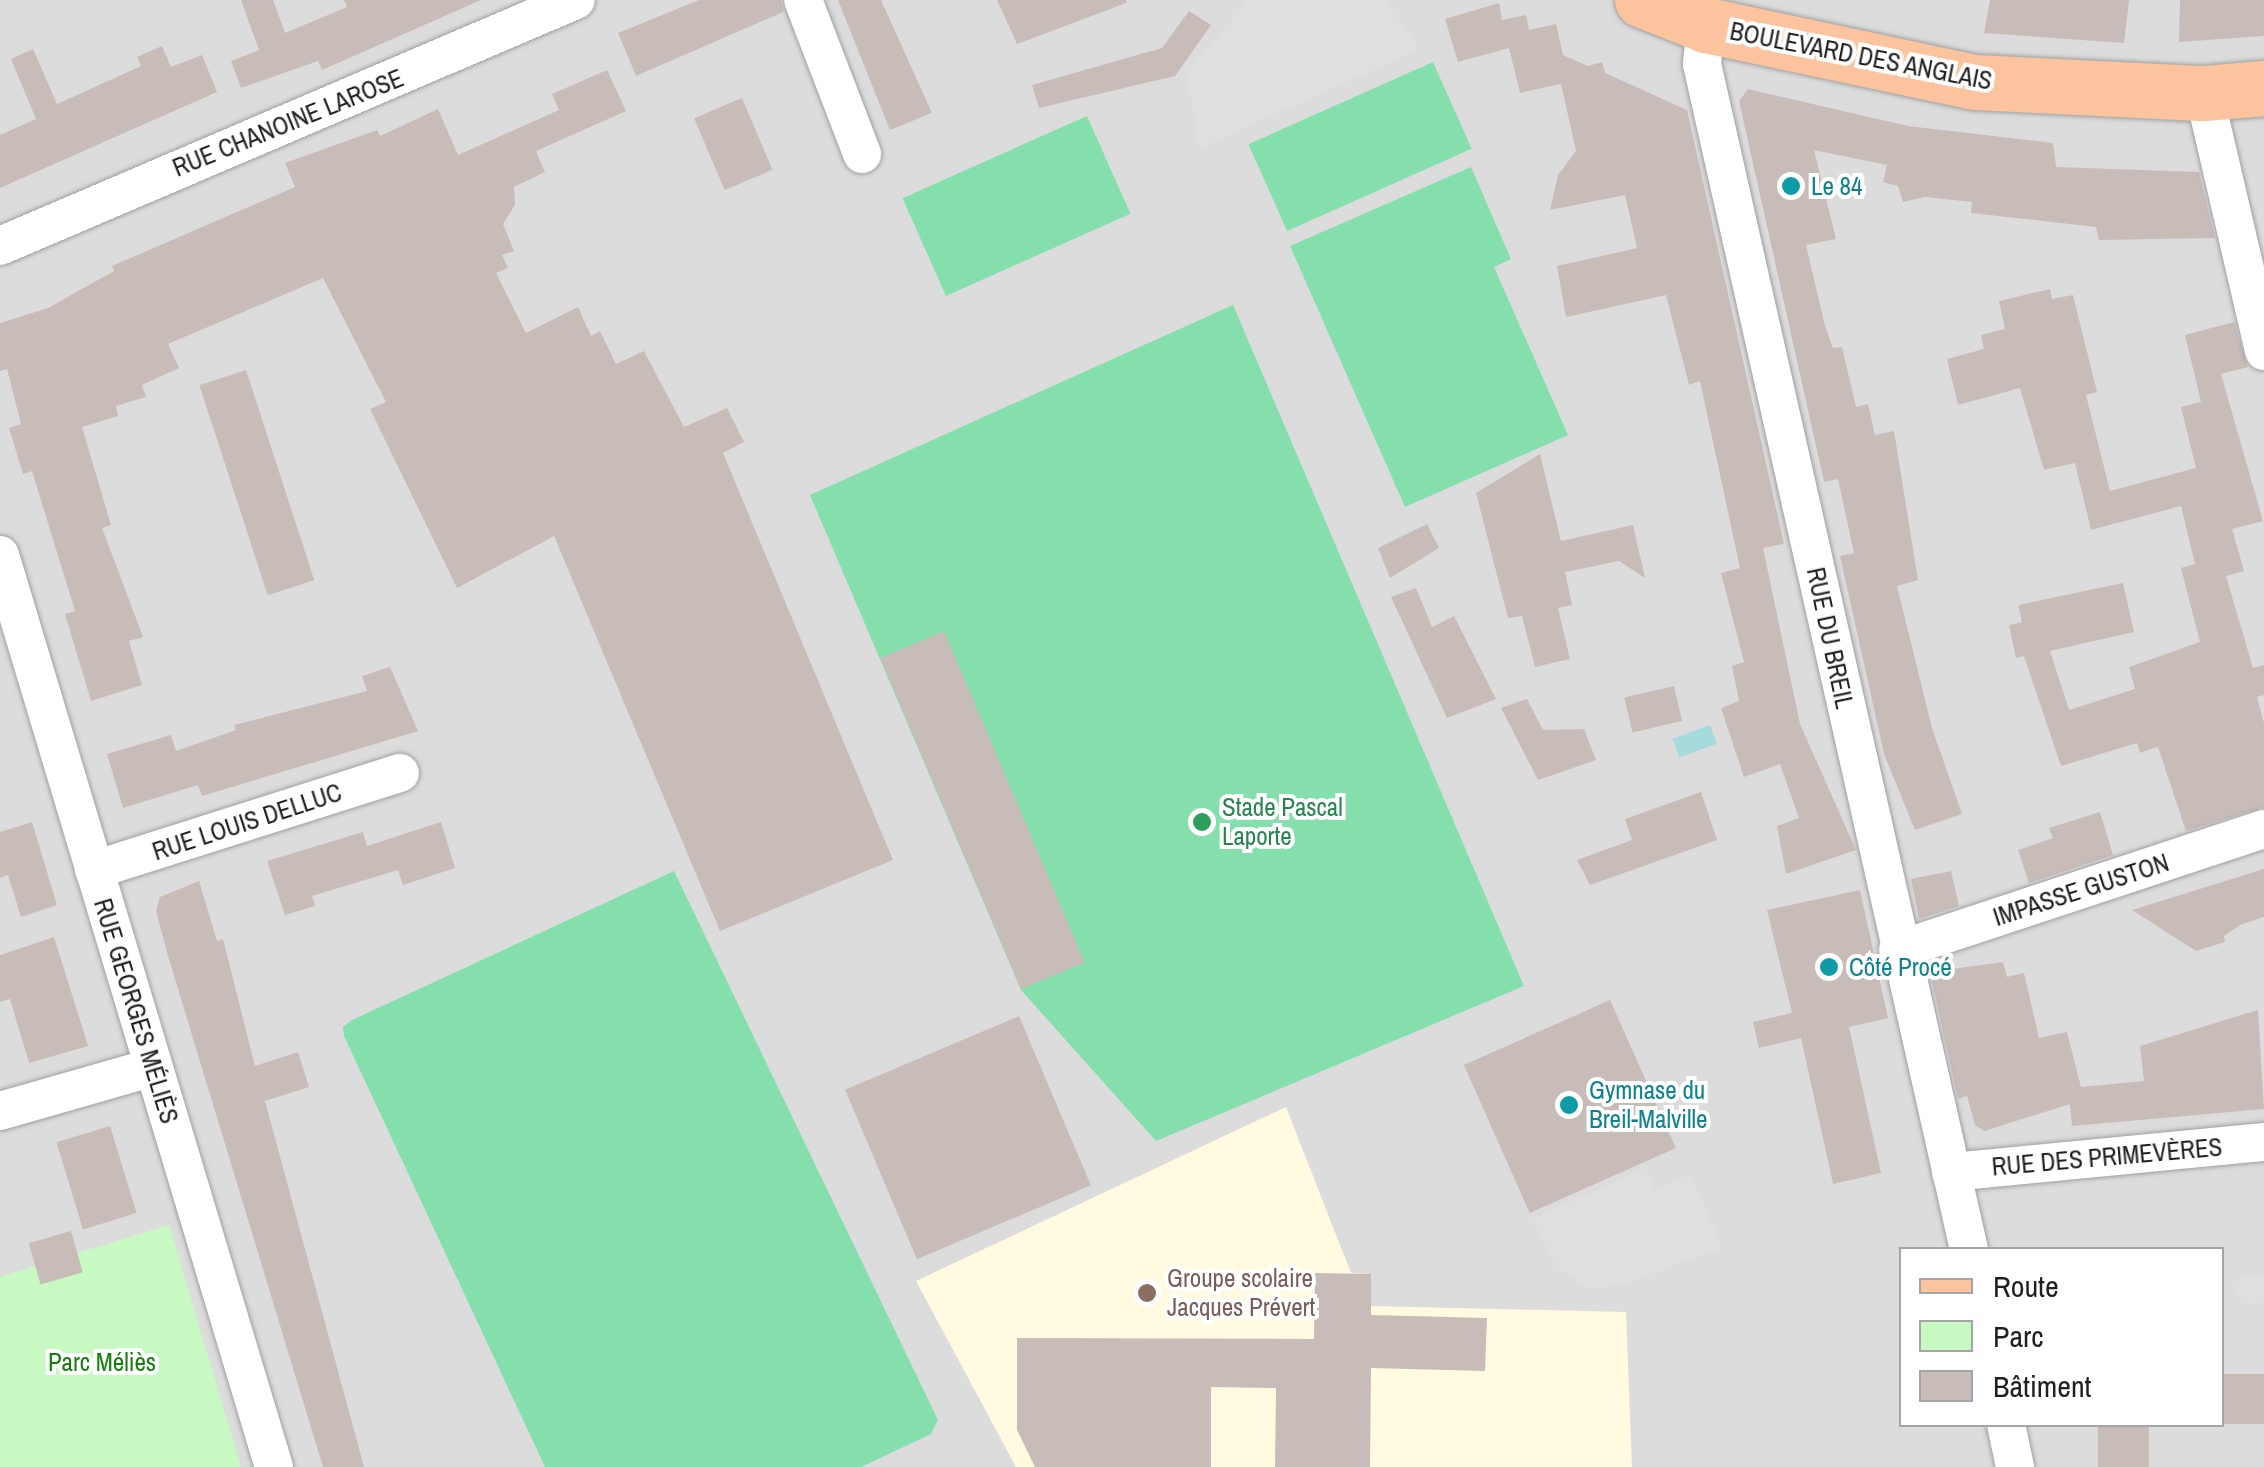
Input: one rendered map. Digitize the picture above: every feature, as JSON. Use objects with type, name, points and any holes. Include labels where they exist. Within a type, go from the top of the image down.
[{"type":"main road","name":"BOULEVARD DES ANGLAIS","points":[[1642,0],[1706,25],[1975,82],[2204,94],[2264,88]]},
{"type":"street","name":"RUE CHANOINE LAROSE","points":[[0,246],[576,0]]},
{"type":"street","points":[[802,0],[862,154]]},
{"type":"street","name":"RUE DU BREIL","points":[[1706,25],[1702,64],[1898,950],[1968,1247]]},
{"type":"street","points":[[2204,94],[2264,351]]},
{"type":"street","name":"RUE GEORGES MÉLIÈS","points":[[0,555],[274,1467]]},
{"type":"street","name":"RUE LOUIS DELLUC","points":[[94,870],[400,773]]},
{"type":"street","name":"IMPASSE GUSTON","points":[[1898,950],[2264,829]]},
{"type":"street","points":[[0,1112],[153,1067]]},
{"type":"street","name":"RUE DES PRIMEVÈRES","points":[[1950,1172],[2264,1142]]},
{"type":"street","points":[[2007,1427],[2014,1467]]},
{"type":"shaded area","points":[[0,0],[2264,0],[2264,1467],[0,1467]]},
{"type":"shaded area","points":[[1249,0],[1384,0],[1420,49],[1200,148],[1187,73]]},
{"type":"shaded area","name":"Groupe scolaire Jacques Prévert","points":[[1286,1107],[1351,1273],[1371,1274],[1371,1306],[1626,1312],[1632,1467],[1016,1467],[916,1281]]},
{"type":"shaded area","points":[[1646,1168],[1655,1191],[1691,1174],[1722,1248],[1618,1286],[1586,1288],[1556,1266],[1533,1219]]},
{"type":"shaded area","points":[[2246,1276],[2262,1280],[2265,1297],[2258,1304],[2246,1304],[2238,1296],[2238,1284]]},
{"type":"green space","points":[[1433,62],[1472,149],[1287,231],[1248,144]]},
{"type":"green space","points":[[1087,116],[1131,214],[946,296],[902,198]]},
{"type":"green space","points":[[1471,167],[1511,259],[1494,267],[1568,435],[1405,507],[1290,246]]},
{"type":"green space","name":"Stade Pascal Laporte","points":[[1233,305],[1524,986],[1156,1141],[1021,990],[810,495]]},
{"type":"green space","points":[[674,871],[938,1420],[931,1434],[861,1467],[545,1467],[344,1036],[343,1027],[352,1020]]},
{"type":"green space","name":"Parc Méliès","points":[[169,1225],[241,1467],[0,1467],[0,1277]]},
{"type":"water","points":[[1710,725],[1717,744],[1679,757],[1672,739]]},
{"type":"building","points":[[241,0],[273,0],[285,33],[347,7],[344,0],[481,0],[322,70],[318,61],[241,88],[231,61],[259,50]]},
{"type":"building","points":[[699,0],[781,0],[783,12],[636,76],[618,33]]},
{"type":"building","points":[[838,0],[881,0],[932,113],[890,130]]},
{"type":"building","points":[[997,0],[1126,0],[1126,3],[1017,44]]},
{"type":"building","points":[[1990,0],[2129,0],[2124,43],[1984,33]]},
{"type":"building","points":[[2180,0],[2264,0],[2264,36],[2179,42]]},
{"type":"building","points":[[1499,3],[1502,20],[1526,15],[1529,30],[1556,24],[1563,55],[1588,66],[1602,62],[1605,73],[1687,110],[1784,544],[1763,548],[1800,724],[1856,850],[1786,874],[1777,826],[1799,818],[1780,764],[1744,777],[1721,708],[1739,701],[1732,666],[1744,662],[1721,573],[1740,568],[1700,381],[1689,385],[1666,295],[1566,317],[1557,266],[1637,248],[1625,195],[1550,210],[1558,175],[1576,151],[1561,84],[1520,93],[1509,48],[1458,62],[1445,19]]},
{"type":"building","points":[[1189,11],[1211,25],[1175,76],[1039,108],[1032,85],[1162,48]]},
{"type":"building","points":[[162,46],[171,67],[202,55],[217,92],[0,188],[0,135],[36,119],[11,59],[33,49],[57,104],[141,66],[137,57]]},
{"type":"building","points":[[607,70],[626,111],[536,151],[545,172],[514,187],[515,205],[503,224],[514,251],[502,255],[508,268],[496,273],[526,333],[578,307],[591,336],[600,331],[616,364],[644,351],[684,427],[727,408],[744,442],[723,453],[893,860],[720,931],[554,536],[457,588],[370,409],[386,402],[323,278],[168,344],[179,368],[142,385],[146,397],[116,406],[118,416],[82,427],[111,525],[102,528],[143,637],[129,641],[142,685],[91,701],[65,614],[75,611],[32,471],[23,474],[9,428],[21,424],[7,369],[0,371],[0,323],[48,308],[114,271],[112,266],[295,187],[285,163],[377,130],[380,136],[438,109],[458,155],[559,110],[552,94]]},
{"type":"building","points":[[1748,89],[1908,126],[2053,143],[2056,167],[2199,172],[2215,238],[2099,240],[2096,227],[1971,213],[1972,202],[1925,197],[1903,202],[1898,186],[1883,182],[1887,165],[1814,150],[1836,239],[1806,245],[1825,326],[1833,348],[1842,347],[1856,407],[1868,404],[1875,435],[1894,431],[1918,580],[1897,586],[1932,728],[1962,814],[1915,830],[1884,754],[1840,556],[1854,553],[1838,479],[1824,482],[1739,101]]},
{"type":"building","points":[[742,98],[772,170],[725,190],[694,118]]},
{"type":"building","points":[[2050,289],[2052,299],[2073,295],[2097,392],[2086,395],[2110,491],[2196,468],[2181,407],[2201,402],[2185,335],[2234,322],[2248,367],[2221,374],[2263,521],[2232,529],[2244,571],[2226,576],[2253,668],[2264,665],[2264,695],[2257,697],[2264,723],[2264,807],[2186,831],[2158,747],[2140,753],[2137,743],[2061,766],[2024,656],[2016,658],[2009,625],[2022,622],[2018,605],[2123,583],[2134,632],[2050,651],[2069,710],[2135,689],[2129,667],[2200,642],[2181,568],[2195,564],[2181,506],[2091,530],[2075,463],[2044,470],[2020,388],[1958,405],[1947,359],[1984,349],[1981,335],[2005,329],[1999,301]]},
{"type":"building","points":[[246,370],[314,580],[268,595],[199,385]]},
{"type":"building","points":[[1540,454],[1561,541],[1633,525],[1645,578],[1619,561],[1565,572],[1572,605],[1558,608],[1570,659],[1535,667],[1522,616],[1508,618],[1476,493]]},
{"type":"building","points":[[1427,524],[1439,548],[1390,578],[1378,548]]},
{"type":"building","points":[[1416,588],[1432,627],[1454,616],[1496,699],[1447,718],[1391,597]]},
{"type":"building","points":[[944,631],[1085,962],[1021,989],[880,658]]},
{"type":"building","points":[[390,667],[418,731],[202,796],[198,785],[123,808],[107,754],[171,735],[176,751],[236,730],[234,725],[367,691],[362,676]]},
{"type":"building","points":[[1674,686],[1682,721],[1632,733],[1624,697]]},
{"type":"building","points":[[1527,699],[1543,730],[1584,729],[1596,760],[1538,780],[1501,708]]},
{"type":"building","points":[[1701,792],[1717,840],[1590,885],[1577,860],[1632,840],[1625,819]]},
{"type":"building","points":[[2100,812],[2113,855],[2029,883],[2018,850],[2053,838],[2049,828]]},
{"type":"building","points":[[32,822],[57,905],[21,917],[8,875],[0,878],[0,832]]},
{"type":"building","points":[[441,822],[455,868],[403,885],[398,870],[312,896],[315,906],[285,915],[267,861],[363,832],[367,846]]},
{"type":"building","points":[[2264,869],[2264,917],[2240,925],[2224,936],[2225,942],[2196,951],[2132,910]]},
{"type":"building","points":[[1951,871],[1959,906],[1919,919],[1911,879]]},
{"type":"building","points":[[199,881],[217,941],[223,939],[255,1066],[298,1052],[309,1087],[265,1101],[364,1467],[323,1467],[168,956],[156,911],[160,897]]},
{"type":"building","points":[[1860,890],[1888,1018],[1849,1027],[1881,1173],[1833,1184],[1801,1038],[1759,1048],[1753,1022],[1792,1013],[1767,910]]},
{"type":"building","points":[[54,937],[88,1046],[29,1063],[10,999],[0,1002],[0,955]]},
{"type":"building","points":[[2003,962],[2007,977],[2024,973],[2039,1038],[2067,1032],[2081,1087],[2144,1081],[2140,1046],[2258,1010],[2264,1109],[2072,1126],[2070,1104],[1984,1131],[1975,1125],[1967,1096],[1958,1099],[1930,972]]},
{"type":"building","name":"Gymnase du Breil-Malville","points":[[1610,1000],[1676,1148],[1530,1213],[1464,1065]]},
{"type":"building","points":[[1019,1016],[1091,1185],[917,1259],[845,1090]]},
{"type":"building","points":[[110,1126],[137,1213],[83,1229],[56,1142]]},
{"type":"building","points":[[71,1231],[83,1272],[41,1284],[29,1243]]},
{"type":"building","points":[[1315,1273],[1371,1274],[1371,1315],[1487,1318],[1485,1371],[1371,1368],[1370,1467],[1275,1467],[1276,1388],[1211,1387],[1211,1467],[1035,1467],[1017,1430],[1017,1338],[1314,1339]]},
{"type":"building","points":[[2224,1374],[2264,1374],[2264,1424],[2224,1424]]},
{"type":"building","points":[[2098,1427],[2149,1427],[2149,1467],[2098,1467]]},
{"type":"place","name":"Le 84","points":[[1791,186]]},
{"type":"place","name":"Stade Pascal Laporte","points":[[1202,822]]},
{"type":"place","name":"Côté Procé","points":[[1829,967]]},
{"type":"place","name":"Gymnase du Breil-Malville","points":[[1569,1105]]},
{"type":"place","name":"Groupe scolaire Jacques Prévert","points":[[1147,1293]]}]
